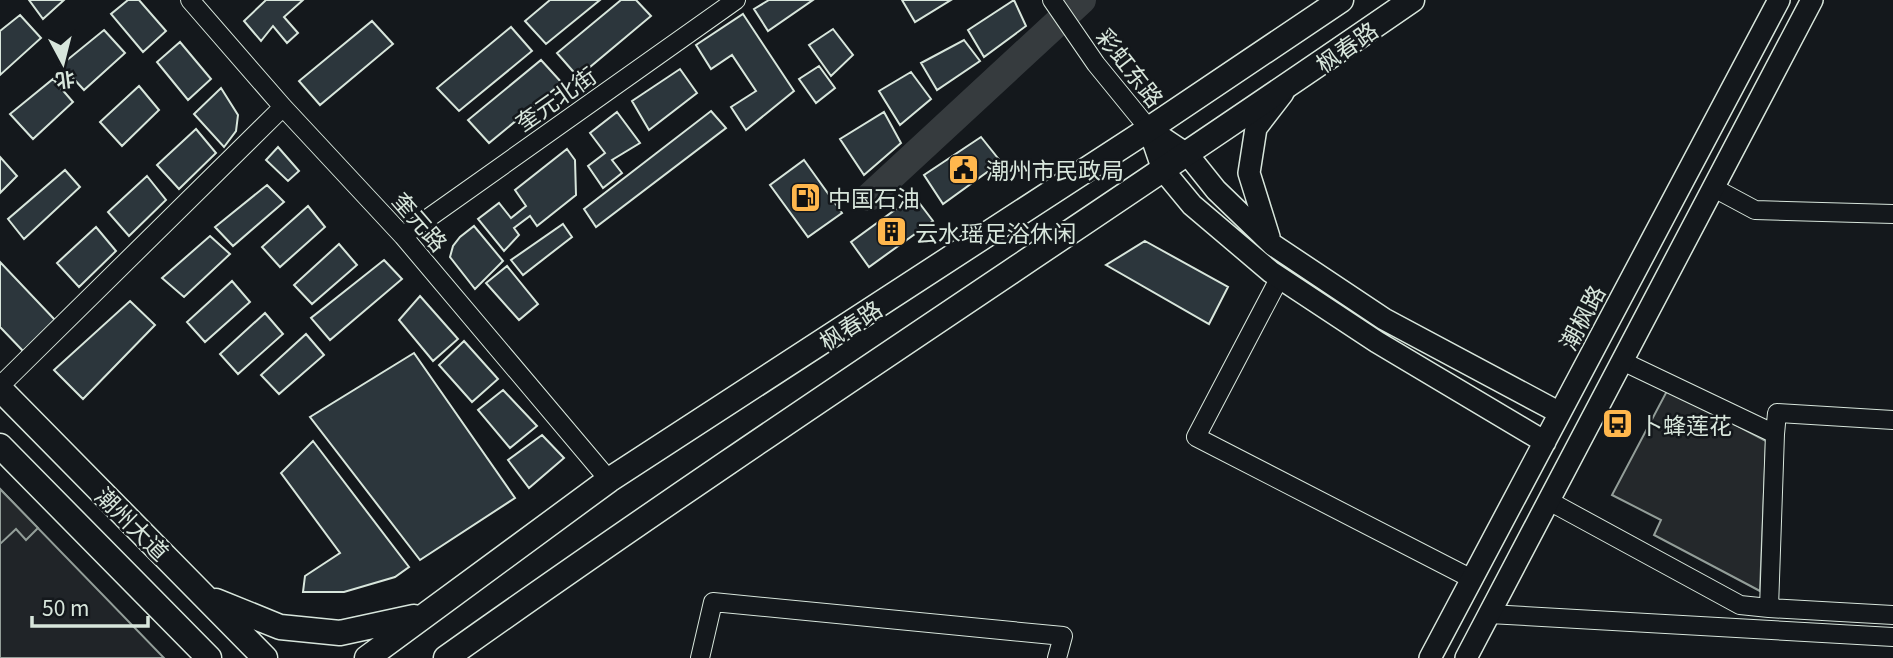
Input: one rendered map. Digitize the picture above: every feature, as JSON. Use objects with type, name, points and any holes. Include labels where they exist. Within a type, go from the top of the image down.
[{"type":"highway","name":"枫春路","points":[[367,658],[609,480],[1149,130],[1341,0]]},
{"type":"highway","name":"枫春路","points":[[447,658],[656,509],[1188,155],[1412,0]]},
{"type":"highway","name":"潮州大道","points":[[0,387],[265,658]]},
{"type":"highway","name":"潮州大道","points":[[0,446],[209,658]]},
{"type":"highway","points":[[207,597],[280,627],[340,633],[422,616]]},
{"type":"highway","points":[[186,632],[193,658]]},
{"type":"main road","name":"潮枫路","points":[[1430,658],[1779,0]]},
{"type":"main road","points":[[1466,658],[1812,0]]},
{"type":"main road","points":[[1273,245],[1249,173],[1256,128],[1288,86]]},
{"type":"main road","points":[[1149,130],[1188,155],[1216,190],[1273,245],[1384,319],[1560,413]]},
{"type":"main road","points":[[1149,130],[1163,170],[1192,205],[1280,277],[1377,342],[1545,442]]},
{"type":"street","name":"奎元路","points":[[190,0],[283,107],[403,236],[609,480]]},
{"type":"street","name":"奎元北街","points":[[403,236],[736,0]]},
{"type":"street","name":"彩虹东路","points":[[1052,0],[1096,64],[1149,130]]},
{"type":"street","points":[[0,387],[283,107]]},
{"type":"street","points":[[1714,188],[1755,210],[1893,214]]},
{"type":"street","points":[[1280,277],[1196,437],[1472,579]]},
{"type":"street","points":[[1622,361],[1775,434]]},
{"type":"street","points":[[1769,608],[1777,413],[1893,420]]},
{"type":"street","points":[[1549,501],[1740,605],[1893,615]]},
{"type":"street","points":[[700,658],[713,602],[1063,636],[1057,658]]},
{"type":"street","points":[[1489,614],[1893,637]]},
{"type":"shaded area","points":[[1668,389],[1766,441],[1760,591],[1654,535],[1661,520],[1612,495]]},
{"type":"shaded area","points":[[0,489],[164,658],[0,658]]},
{"type":"shaded area","points":[[0,489],[38,528],[26,540],[16,529],[0,544]]},
{"type":"building","points":[[29,0],[64,0],[43,19]]},
{"type":"building","points":[[128,0],[139,0],[166,31],[143,52],[111,14]]},
{"type":"building","points":[[266,0],[303,0],[284,17],[298,33],[287,43],[273,26],[261,41],[244,21]]},
{"type":"building","points":[[550,0],[600,0],[546,44],[525,21]]},
{"type":"building","points":[[621,0],[636,0],[651,16],[578,77],[557,53]]},
{"type":"building","points":[[769,0],[813,0],[768,31],[754,9]]},
{"type":"building","points":[[902,0],[951,0],[915,22]]},
{"type":"building","points":[[1014,0],[1026,26],[984,57],[968,30]]},
{"type":"building","points":[[743,14],[794,91],[746,130],[731,107],[756,91],[732,55],[711,69],[696,45]]},
{"type":"building","points":[[20,15],[41,38],[0,75],[0,31]]},
{"type":"building","points":[[372,21],[393,44],[320,105],[299,81]]},
{"type":"building","points":[[511,27],[532,51],[459,111],[437,88]]},
{"type":"building","points":[[833,29],[853,55],[831,76],[809,45]]},
{"type":"building","points":[[104,30],[125,53],[84,90],[61,65]]},
{"type":"building","points":[[964,40],[980,61],[937,90],[921,63]]},
{"type":"building","points":[[180,42],[211,79],[188,100],[157,62]]},
{"type":"building","points":[[541,60],[562,83],[489,143],[468,120]]},
{"type":"building","points":[[819,66],[835,88],[816,103],[799,79]]},
{"type":"building","points":[[680,69],[697,93],[649,130],[632,101]]},
{"type":"building","points":[[911,72],[931,99],[900,125],[879,91]]},
{"type":"building","points":[[53,79],[73,102],[33,139],[10,114]]},
{"type":"building","points":[[139,86],[159,110],[122,146],[100,122]]},
{"type":"building","points":[[221,88],[238,115],[236,131],[224,147],[194,114]]},
{"type":"building","points":[[711,111],[726,128],[596,227],[584,209]]},
{"type":"building","points":[[617,112],[640,143],[612,160],[622,173],[603,188],[588,166],[605,153],[590,133]]},
{"type":"building","points":[[884,112],[901,143],[864,175],[840,139]]},
{"type":"building","points":[[196,129],[216,153],[179,189],[157,165]]},
{"type":"building","name":"潮州市民政局","points":[[981,137],[1001,162],[943,204],[924,175]]},
{"type":"building","points":[[278,147],[299,171],[288,181],[266,160]]},
{"type":"building","points":[[567,149],[575,160],[576,195],[537,226],[530,216],[514,228],[519,235],[504,251],[478,219],[499,203],[511,218],[526,206],[515,190]]},
{"type":"building","points":[[0,157],[17,176],[0,193]]},
{"type":"building","points":[[804,160],[842,213],[808,237],[770,185]]},
{"type":"building","points":[[65,170],[80,187],[24,239],[8,219]]},
{"type":"building","points":[[147,176],[166,200],[129,236],[108,212]]},
{"type":"building","points":[[267,185],[284,202],[233,246],[215,227]]},
{"type":"building","name":"云水瑶足浴休闲","points":[[914,196],[933,221],[869,267],[851,242]]},
{"type":"building","points":[[308,206],[325,227],[280,267],[262,247]]},
{"type":"building","points":[[563,224],[572,237],[523,275],[511,260]]},
{"type":"building","points":[[474,226],[503,261],[475,289],[450,257],[453,246]]},
{"type":"building","points":[[96,227],[116,251],[79,287],[57,263]]},
{"type":"building","points":[[210,236],[230,254],[184,297],[162,278]]},
{"type":"building","points":[[1145,241],[1228,287],[1209,324],[1106,265]]},
{"type":"building","points":[[339,244],[357,265],[312,304],[294,285]]},
{"type":"building","points":[[384,260],[402,279],[330,340],[311,318]]},
{"type":"building","points":[[0,262],[56,321],[24,352],[0,327]]},
{"type":"building","points":[[507,266],[538,304],[519,320],[486,283]]},
{"type":"building","points":[[232,281],[250,302],[205,342],[187,322]]},
{"type":"building","points":[[420,296],[458,339],[433,361],[399,320]]},
{"type":"building","points":[[130,301],[155,325],[83,399],[54,370]]},
{"type":"building","points":[[265,313],[283,334],[238,374],[220,354]]},
{"type":"building","points":[[306,334],[324,355],[279,394],[261,375]]},
{"type":"building","points":[[464,341],[498,379],[472,402],[439,365]]},
{"type":"building","points":[[414,353],[515,498],[420,560],[310,417]]},
{"type":"building","points":[[503,390],[537,426],[510,448],[478,410]]},
{"type":"building","points":[[542,435],[564,458],[529,488],[508,460]]},
{"type":"building","points":[[313,441],[409,567],[395,577],[344,592],[303,592],[305,576],[340,553],[281,473]]},
{"type":"waterway","points":[[869,197],[1082,0]]},
{"type":"place","name":"潮州市民政局","points":[[963,169]]},
{"type":"place","name":"中国石油","points":[[805,197]]},
{"type":"place","name":"云水瑶足浴休闲","points":[[892,232]]},
{"type":"place","name":"卜蜂莲花","points":[[1617,424]]}]
